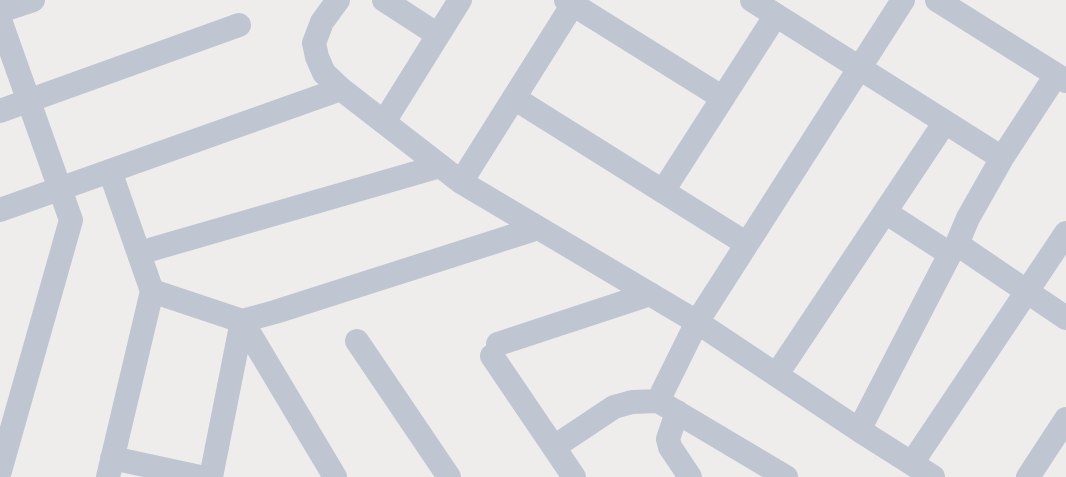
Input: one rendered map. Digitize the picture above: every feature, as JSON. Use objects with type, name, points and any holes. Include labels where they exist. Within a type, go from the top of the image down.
[{"type":"street","points":[[0,12],[33,0]]},
{"type":"street","points":[[338,0],[322,22],[314,43],[324,74],[341,89],[461,182],[697,322],[858,430],[933,477]]},
{"type":"street","points":[[384,0],[438,35]]},
{"type":"street","points":[[384,122],[460,0]]},
{"type":"street","points":[[752,0],[1002,158]]},
{"type":"street","points":[[690,477],[670,447],[667,406],[697,322],[903,0]]},
{"type":"street","points":[[858,430],[954,249],[968,218],[1002,158],[1061,78],[937,0]]},
{"type":"street","points":[[461,182],[514,98],[569,2],[723,98]]},
{"type":"street","points":[[663,191],[776,15]]},
{"type":"street","points":[[0,20],[71,220],[0,471]]},
{"type":"street","points":[[0,111],[239,25]]},
{"type":"street","points":[[0,210],[341,89]]},
{"type":"street","points":[[514,98],[747,244]]},
{"type":"street","points":[[777,374],[945,122]]},
{"type":"street","points":[[139,253],[440,166]]},
{"type":"street","points":[[110,171],[152,291],[110,468],[200,477]]},
{"type":"street","points":[[885,212],[954,249],[1027,292],[1066,318]]},
{"type":"street","points":[[152,291],[242,321],[312,301],[538,228]]},
{"type":"street","points":[[912,463],[1066,234]]},
{"type":"street","points":[[574,477],[495,350],[650,294]]},
{"type":"street","points":[[211,477],[242,321]]},
{"type":"street","points":[[242,321],[335,477]]},
{"type":"street","points":[[357,341],[449,477]]},
{"type":"street","points":[[554,447],[614,407],[632,402],[667,406],[786,477]]},
{"type":"street","points":[[1028,477],[1059,444],[1066,419]]}]
